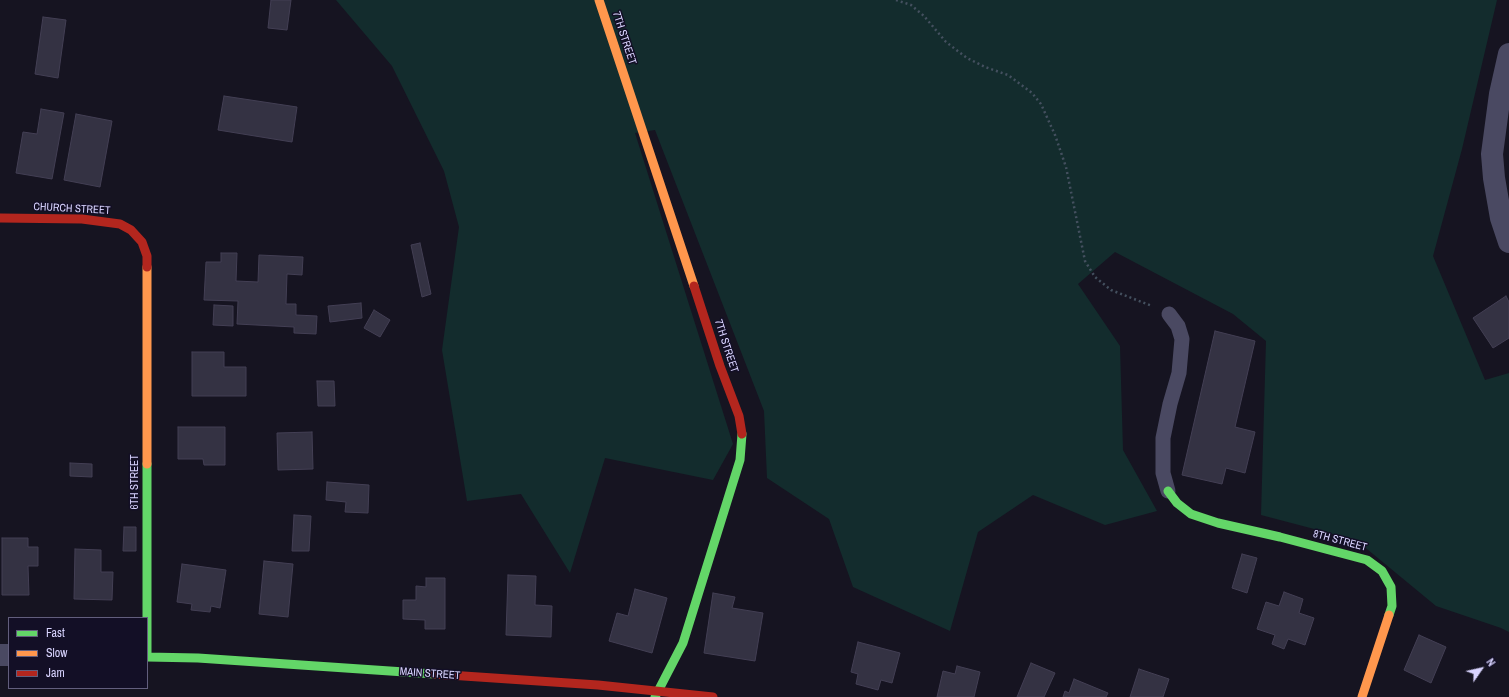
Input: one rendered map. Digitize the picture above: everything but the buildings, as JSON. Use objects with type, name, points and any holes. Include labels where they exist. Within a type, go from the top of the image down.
[{"type":"street","name":"7TH STREET","points":[[599,0],[676,229],[720,366],[739,416],[742,436],[740,460],[683,643],[656,694]]},
{"type":"street","points":[[1509,54],[1500,94],[1492,154],[1494,178],[1501,218],[1509,242]]},
{"type":"street","name":"CHURCH STREET","points":[[0,218],[82,219],[120,224],[131,230],[142,242],[147,256],[147,308]]},
{"type":"street","name":"6TH STREET","points":[[147,308],[147,617]]},
{"type":"street","name":"8TH STREET","points":[[1168,491],[1177,503],[1191,514],[1218,524],[1280,537],[1367,560],[1382,571],[1391,587],[1392,606],[1362,697]]},
{"type":"street","name":"MAIN STREET","points":[[148,657],[213,659],[598,685],[656,694],[713,697]]},
{"type":"lane","points":[[1168,491],[1163,473],[1163,438],[1170,404],[1180,373],[1182,339],[1178,326],[1169,314]]},
{"type":"path","points":[[896,0],[911,5],[924,16],[946,42],[966,58],[1008,76],[1032,93],[1041,104],[1056,134],[1066,167],[1085,261],[1095,277],[1111,290],[1161,309],[1169,314]]},
{"type":"green space","points":[[336,0],[1497,0],[1462,149],[1433,256],[1485,380],[1509,373],[1509,632],[1436,606],[1356,540],[1261,515],[1266,341],[1233,314],[1115,252],[1078,284],[1120,346],[1123,450],[1157,511],[1105,525],[1033,495],[978,532],[950,631],[853,587],[829,519],[767,478],[764,411],[655,130],[635,133],[733,444],[713,480],[605,458],[570,573],[521,494],[467,501],[442,350],[459,227],[444,171],[392,66]]},
{"type":"traffic: fast","points":[[655,697],[683,643],[740,460],[742,434]]},
{"type":"traffic: fast","points":[[147,464],[147,617]]},
{"type":"traffic: fast","points":[[1168,491],[1177,503],[1191,514],[1218,523],[1280,537],[1367,560],[1382,571],[1391,587],[1392,606],[1389,615]]},
{"type":"traffic: fast","points":[[148,657],[198,658],[434,674]]},
{"type":"traffic: slow","points":[[599,0],[694,286]]},
{"type":"traffic: slow","points":[[147,267],[147,464]]},
{"type":"traffic: slow","points":[[1362,697],[1389,615]]},
{"type":"traffic: jam","points":[[0,218],[82,219],[120,224],[131,230],[142,242],[147,256],[147,267]]},
{"type":"traffic: jam","points":[[694,286],[720,366],[739,416],[742,434]]},
{"type":"traffic: jam","points":[[434,674],[598,685],[713,697]]}]
